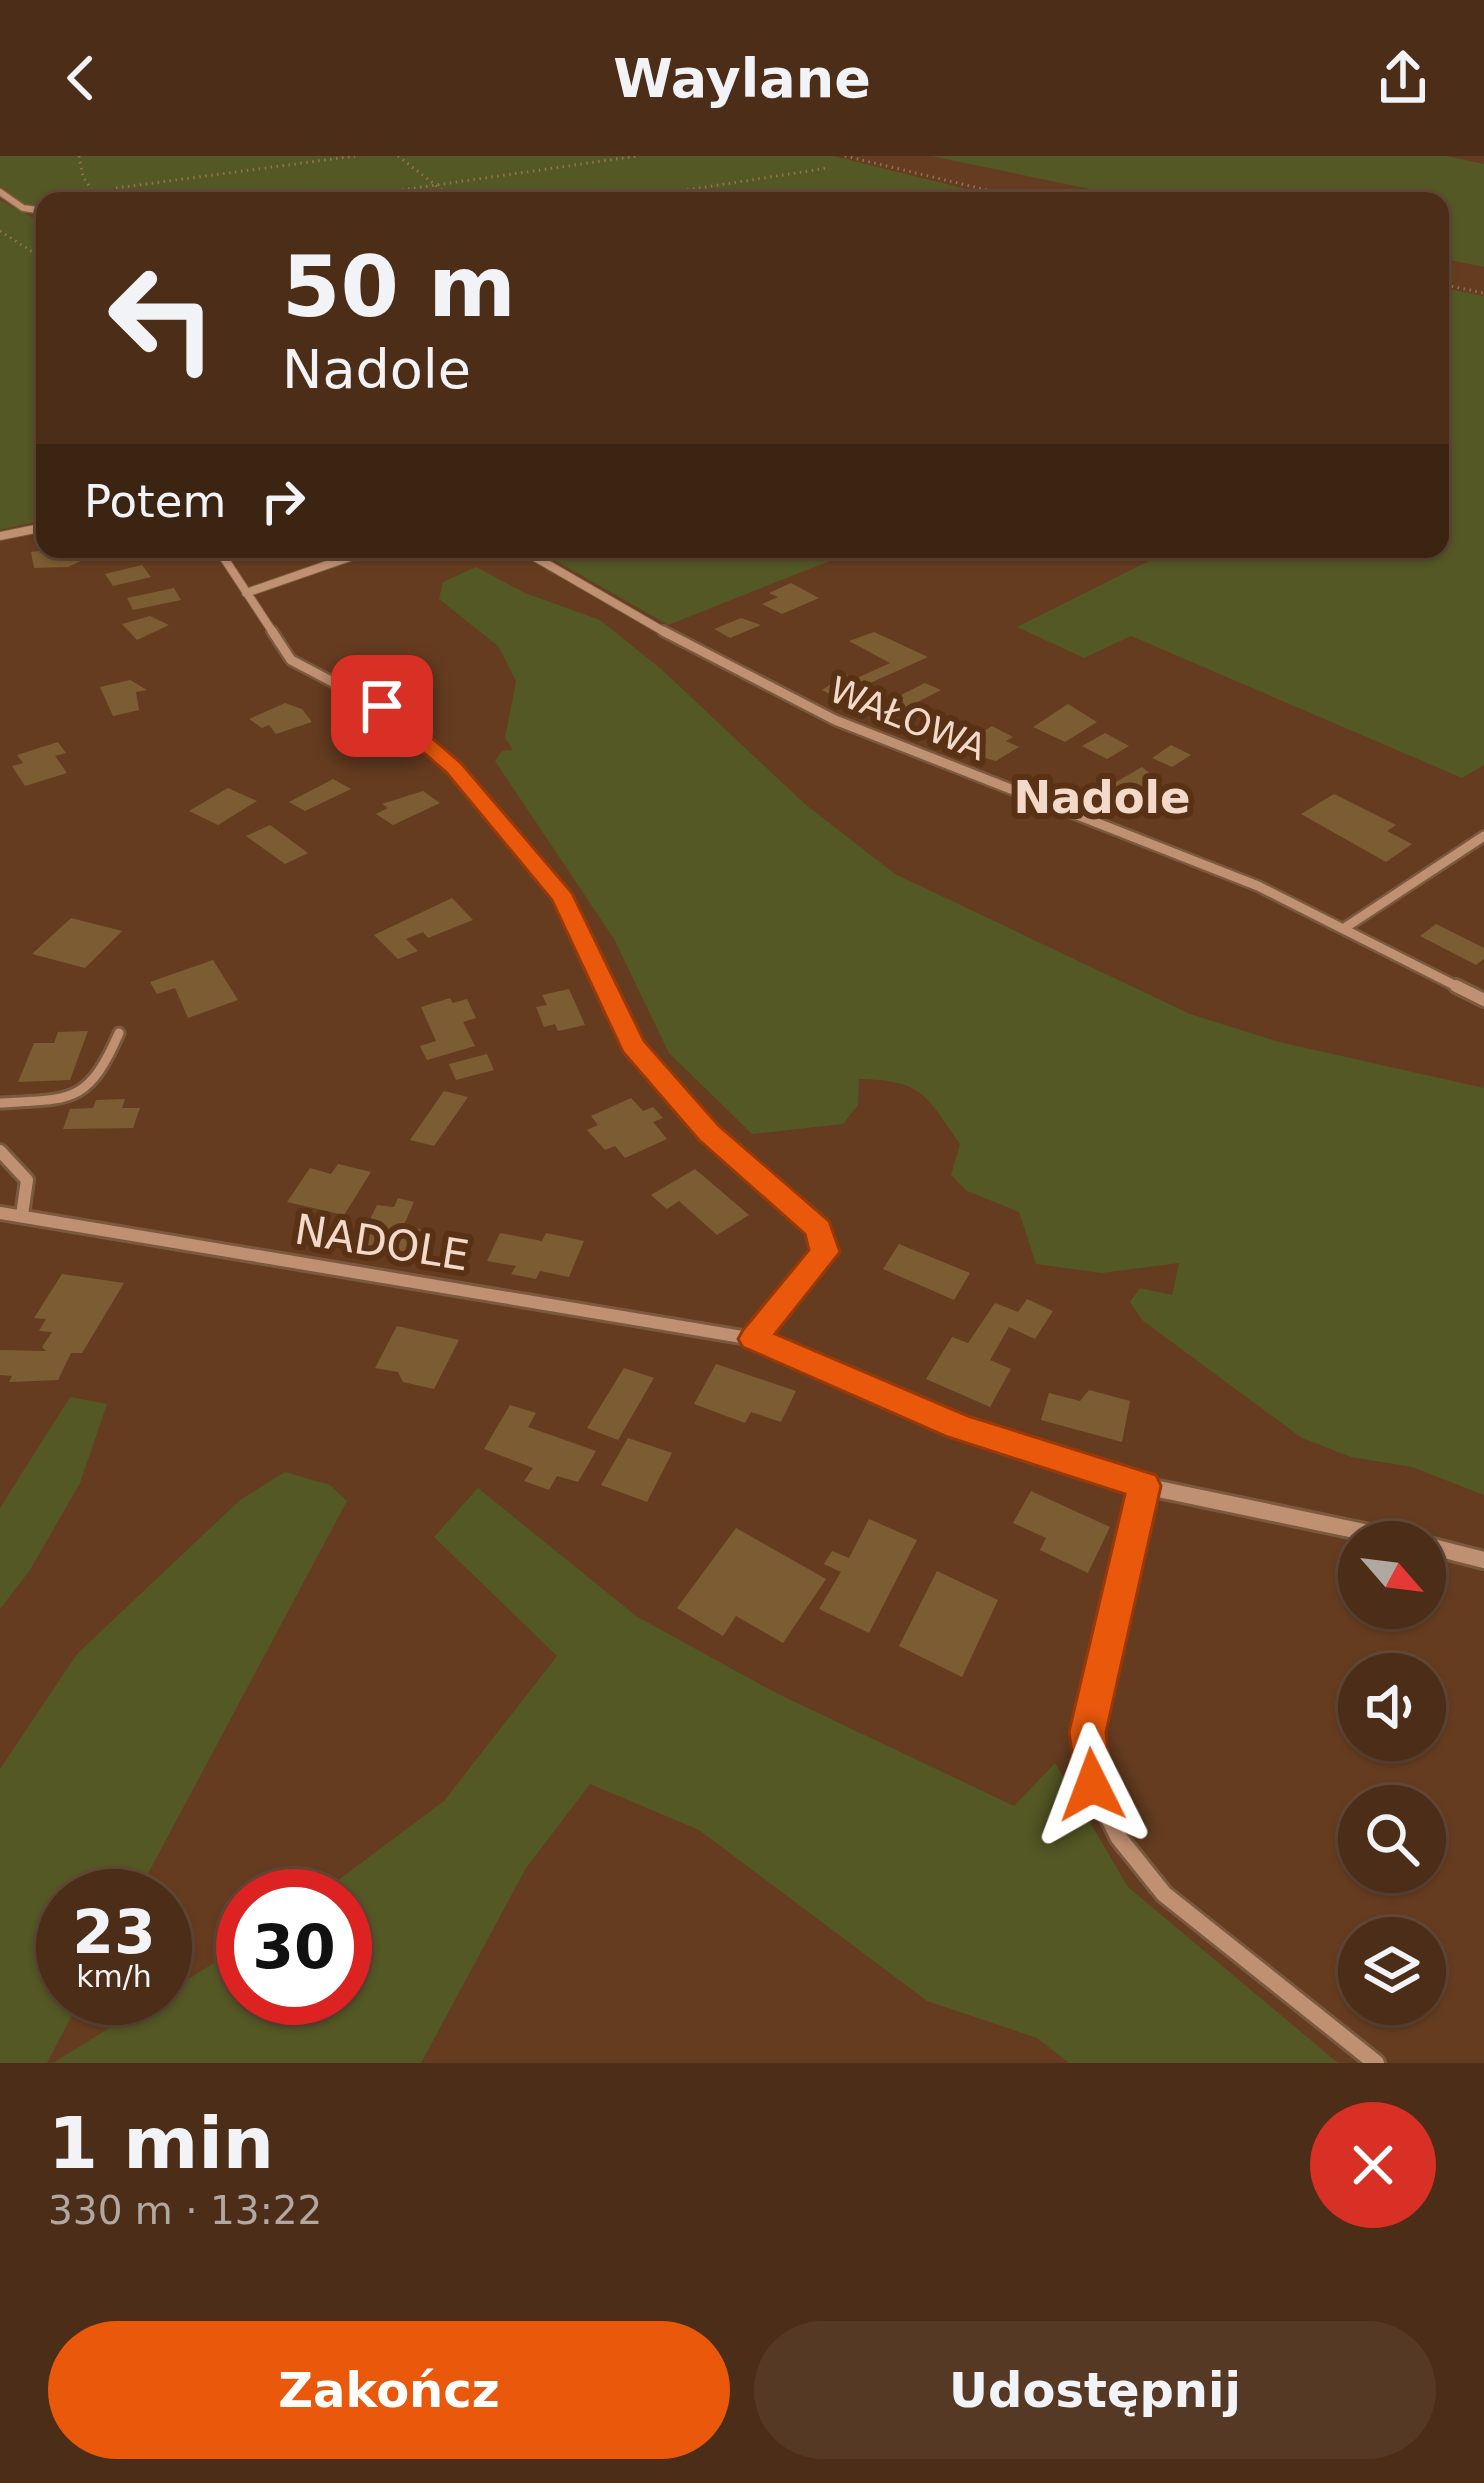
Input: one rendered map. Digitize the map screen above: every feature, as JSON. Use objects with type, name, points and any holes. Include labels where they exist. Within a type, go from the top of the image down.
[{"type":"street","points":[[0,192],[22,208],[36,210]]},
{"type":"street","points":[[0,536],[36,529]]},
{"type":"street","points":[[224,558],[291,660],[405,720],[453,767],[563,898],[633,1046],[709,1133],[818,1229],[825,1252],[754,1339]]},
{"type":"street","points":[[246,593],[348,558]]},
{"type":"street","name":"WAŁOWA","points":[[536,558],[711,659],[854,728],[1141,836],[1346,927],[1484,1000]]},
{"type":"street","points":[[1346,927],[1484,836]]},
{"type":"street","points":[[0,1151],[27,1180],[22,1215]]},
{"type":"street","name":"NADOLE","points":[[0,1213],[754,1339],[960,1427],[1144,1486],[1338,1527]]},
{"type":"street","points":[[1144,1486],[1088,1732],[1092,1785],[1119,1838],[1164,1894],[1376,2063]]},
{"type":"street","points":[[1446,1550],[1484,1560]]},
{"type":"lane","points":[[0,1103],[78,1097],[98,1086],[119,1033]]},
{"type":"path","points":[[80,156],[83,177],[92,192]]},
{"type":"path","points":[[116,188],[355,156]]},
{"type":"path","points":[[398,156],[445,192]]},
{"type":"path","points":[[383,192],[637,156]]},
{"type":"path","points":[[845,156],[995,192]]},
{"type":"path","points":[[674,192],[828,168]]},
{"type":"path","points":[[0,231],[36,254]]},
{"type":"path","points":[[1449,286],[1484,293]]},
{"type":"green space","points":[[0,156],[834,156],[978,192],[36,192],[36,208],[0,187]]},
{"type":"green space","points":[[931,156],[1447,156],[1484,164],[1484,267],[1449,260],[1449,192],[1105,192]]},
{"type":"green space","points":[[0,200],[36,219],[36,522],[0,530]]},
{"type":"green space","points":[[1449,289],[1484,296],[1484,765],[1462,778],[1131,636],[1084,658],[1017,627],[1155,558],[1449,558]]},
{"type":"green space","points":[[564,558],[837,558],[668,625],[556,561]]},
{"type":"green space","points":[[476,567],[525,593],[600,620],[661,669],[806,805],[895,874],[1190,1014],[1279,1042],[1484,1088],[1484,1495],[1412,1467],[1351,1457],[1302,1438],[1142,1320],[1130,1302],[1140,1288],[1172,1295],[1179,1263],[1102,1273],[1036,1264],[1019,1212],[967,1191],[951,1175],[960,1144],[930,1102],[910,1087],[859,1079],[858,1105],[843,1124],[752,1134],[669,1053],[614,939],[495,761],[502,751],[513,750],[505,738],[516,681],[499,647],[439,599],[443,582]]},
{"type":"green space","points":[[70,1397],[107,1404],[80,1483],[30,1570],[0,1609],[0,1508]]},
{"type":"green space","points":[[285,1472],[330,1485],[347,1501],[150,1869],[36,1869],[36,2025],[67,2025],[47,2063],[0,2063],[0,1769],[77,1654],[240,1500]]},
{"type":"green space","points":[[478,1488],[636,1616],[776,1693],[1014,1806],[1055,1763],[1128,1887],[1338,2063],[1069,2063],[1037,2038],[927,2001],[699,1830],[590,1784],[526,1868],[421,2063],[53,2063],[114,2025],[192,2025],[192,1977],[216,1962],[216,2025],[372,2025],[372,1869],[353,1869],[444,1801],[557,1656],[434,1537]]},
{"type":"building","points":[[36,551],[36,558],[87,558],[68,567],[34,568],[31,552]]},
{"type":"building","points":[[142,565],[151,577],[113,586],[105,574]]},
{"type":"building","points":[[791,583],[819,598],[782,614],[762,604],[778,597],[769,593]]},
{"type":"building","points":[[174,588],[181,600],[133,610],[127,598]]},
{"type":"building","points":[[150,616],[169,625],[137,640],[122,624]]},
{"type":"building","points":[[741,618],[761,625],[730,638],[714,629]]},
{"type":"building","points":[[874,632],[928,657],[837,698],[822,690],[846,674],[855,679],[890,663],[849,641]]},
{"type":"building","points":[[130,680],[147,690],[136,692],[139,710],[113,716],[100,687]]},
{"type":"building","points":[[925,683],[941,690],[904,709],[889,701]]},
{"type":"building","points":[[285,703],[302,709],[312,722],[276,734],[269,725],[262,728],[249,719]]},
{"type":"building","points":[[1068,704],[1097,722],[1065,742],[1033,727]]},
{"type":"building","points":[[992,726],[1013,737],[1006,741],[1019,747],[996,761],[971,754],[976,751],[962,744]]},
{"type":"building","points":[[1105,733],[1129,746],[1107,759],[1082,746]]},
{"type":"building","points":[[58,742],[66,753],[55,756],[67,773],[25,786],[12,766],[23,763],[17,755]]},
{"type":"building","points":[[1171,745],[1191,755],[1172,767],[1152,758]]},
{"type":"building","points":[[1142,767],[1163,784],[1125,798],[1106,788]]},
{"type":"building","points":[[333,779],[351,789],[305,811],[289,802]]},
{"type":"building","points":[[228,788],[257,801],[218,825],[189,811]]},
{"type":"building","points":[[423,791],[440,803],[393,825],[376,814],[388,808],[382,804]]},
{"type":"building","points":[[1334,794],[1396,825],[1387,831],[1412,844],[1386,862],[1301,814]]},
{"type":"building","points":[[270,825],[308,853],[285,864],[246,836]]},
{"type":"building","points":[[452,898],[473,920],[428,938],[423,932],[406,939],[418,951],[398,959],[374,935]]},
{"type":"building","points":[[71,918],[122,931],[85,968],[32,954]]},
{"type":"building","points":[[1436,924],[1484,948],[1484,959],[1476,965],[1420,936]]},
{"type":"building","points":[[213,960],[238,1000],[188,1018],[175,988],[157,994],[150,982]]},
{"type":"building","points":[[569,989],[585,1025],[558,1031],[555,1024],[544,1027],[536,1007],[547,1005],[542,995]]},
{"type":"building","points":[[450,998],[453,1003],[467,999],[476,1018],[463,1022],[475,1046],[427,1060],[420,1046],[436,1041],[421,1007]]},
{"type":"building","points":[[88,1031],[70,1080],[18,1082],[34,1043],[54,1043],[58,1032]]},
{"type":"building","points":[[487,1054],[494,1070],[456,1080],[449,1064]]},
{"type":"building","points":[[444,1091],[468,1097],[434,1146],[410,1140]]},
{"type":"building","points":[[631,1098],[643,1111],[653,1107],[663,1118],[653,1122],[667,1139],[625,1158],[615,1146],[605,1150],[587,1130],[598,1125],[591,1116]]},
{"type":"building","points":[[125,1099],[122,1108],[140,1108],[133,1128],[63,1129],[70,1109],[93,1108],[96,1100]]},
{"type":"building","points":[[338,1164],[371,1172],[344,1215],[287,1202],[310,1168],[331,1174]]},
{"type":"building","points":[[695,1169],[749,1215],[717,1235],[679,1201],[667,1209],[651,1195]]},
{"type":"building","points":[[398,1198],[414,1202],[403,1227],[436,1231],[426,1255],[358,1244],[377,1205],[394,1207]]},
{"type":"building","points":[[500,1233],[542,1241],[546,1233],[584,1241],[569,1277],[540,1271],[536,1279],[511,1274],[516,1266],[487,1261]]},
{"type":"building","points":[[899,1244],[970,1273],[954,1300],[883,1269]]},
{"type":"building","points":[[62,1274],[124,1283],[82,1353],[71,1353],[58,1380],[9,1382],[12,1376],[0,1375],[0,1350],[46,1351],[42,1347],[52,1332],[39,1331],[46,1319],[34,1318]]},
{"type":"building","points":[[1027,1299],[1053,1311],[1035,1339],[1009,1327],[990,1360],[1011,1369],[990,1407],[926,1379],[952,1337],[968,1343],[995,1303],[1018,1312]]},
{"type":"building","points":[[397,1326],[459,1340],[434,1389],[403,1382],[398,1372],[375,1368]]},
{"type":"building","points":[[716,1364],[796,1391],[781,1422],[751,1412],[745,1423],[694,1404]]},
{"type":"building","points":[[624,1368],[654,1378],[618,1440],[587,1428]]},
{"type":"building","points":[[1089,1390],[1130,1401],[1122,1442],[1041,1420],[1049,1393],[1080,1401]]},
{"type":"building","points":[[510,1405],[536,1413],[528,1427],[596,1451],[578,1482],[557,1476],[549,1490],[524,1481],[533,1468],[484,1449]]},
{"type":"building","points":[[628,1438],[672,1453],[647,1502],[601,1485]]},
{"type":"building","points":[[1031,1491],[1110,1527],[1088,1573],[1040,1550],[1046,1538],[1013,1523]]},
{"type":"building","points":[[869,1519],[917,1540],[869,1633],[819,1609],[841,1572],[824,1564],[832,1551],[849,1558]]},
{"type":"building","points":[[736,1528],[826,1579],[783,1643],[736,1616],[723,1636],[677,1608]]},
{"type":"building","points":[[937,1571],[998,1600],[962,1677],[899,1646]]},
{"type":"district","name":"Nadole","points":[[1102,797]]},
{"type":"route","points":[[382,706],[405,720],[453,767],[563,898],[633,1046],[709,1133],[818,1229],[825,1252],[812,1274],[754,1339],[960,1427],[1144,1486],[1088,1732],[1092,1785]]}]
